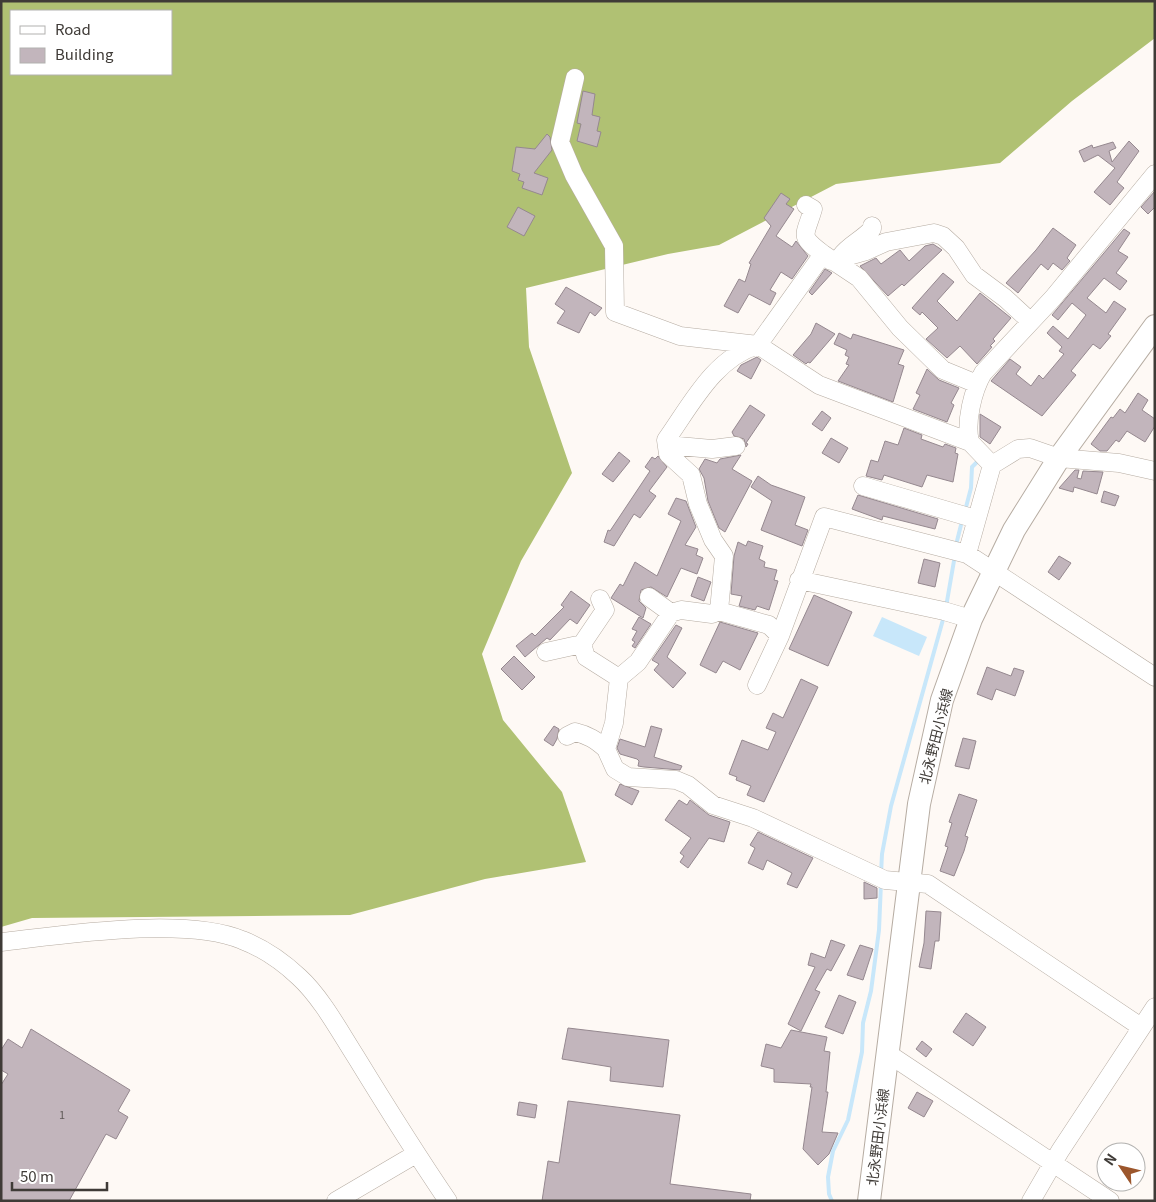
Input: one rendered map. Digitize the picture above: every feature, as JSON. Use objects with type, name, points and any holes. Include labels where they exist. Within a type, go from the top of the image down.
[{"type":"main road","name":"北永野田小浜線","points":[[869,1201],[919,804],[942,700],[956,614],[993,570],[1014,530],[1059,458],[1155,326]]},
{"type":"street","points":[[575,78],[560,142],[574,175],[614,246],[615,312],[680,336],[758,345],[818,385],[972,444]]},
{"type":"street","points":[[989,462],[972,444],[968,435],[977,384],[983,373],[1030,320],[1053,298],[1155,174]]},
{"type":"street","points":[[806,205],[813,209],[804,233],[806,241],[858,278],[900,328],[943,370],[977,384]]},
{"type":"street","points":[[719,611],[724,556],[713,540],[698,504],[691,476],[668,454],[666,440],[716,370],[747,348],[758,345],[830,259],[865,236],[872,226]]},
{"type":"street","points":[[830,259],[886,242],[934,233],[943,236],[956,248],[974,276],[1005,298],[1030,320]]},
{"type":"street","points":[[667,445],[712,449],[736,446]]},
{"type":"street","points":[[959,553],[968,516],[989,462],[1018,449],[1030,448],[1059,458],[1119,463],[1155,471]]},
{"type":"street","points":[[863,486],[968,516]]},
{"type":"street","points":[[757,685],[780,636],[799,580],[824,517],[959,553],[993,570],[1155,677]]},
{"type":"street","points":[[799,580],[956,614]]},
{"type":"street","points":[[649,597],[671,613]]},
{"type":"street","points":[[546,652],[582,644],[604,610],[600,599]]},
{"type":"street","points":[[606,749],[614,723],[619,678],[638,662],[671,613],[681,610],[712,614],[719,611],[769,625],[780,636]]},
{"type":"street","points":[[582,644],[586,657],[619,678]]},
{"type":"street","points":[[567,736],[575,732],[584,734],[597,741],[606,749],[615,769],[628,777],[676,780],[688,785],[713,805],[753,818],[879,877],[928,884],[1141,1027]]},
{"type":"street","points":[[1,942],[66,934],[157,929],[202,931],[241,939],[275,957],[300,978],[345,1041],[448,1201]]},
{"type":"street","points":[[1031,1201],[1060,1151],[1155,1006]]},
{"type":"street","points":[[887,1053],[1110,1201]]},
{"type":"street","points":[[336,1201],[416,1154]]},
{"type":"green space","points":[[1,1],[1155,1],[1155,38],[1072,101],[1000,163],[836,184],[719,245],[668,254],[526,288],[529,347],[572,473],[521,561],[482,654],[503,720],[562,792],[586,862],[485,879],[350,915],[32,918],[1,927]]},
{"type":"water","points":[[882,617],[927,637],[919,656],[873,636]]},
{"type":"building","points":[[583,91],[595,94],[592,115],[600,117],[597,131],[601,132],[597,147],[577,141],[581,124],[577,123]]},
{"type":"building","points":[[547,134],[550,137],[552,150],[534,173],[548,178],[542,195],[522,188],[524,182],[518,180],[520,174],[512,171],[516,147],[535,149]]},
{"type":"building","points":[[1129,141],[1139,151],[1117,182],[1124,188],[1110,205],[1094,192],[1115,168],[1098,155],[1084,162],[1079,151],[1092,145],[1093,148],[1113,142],[1116,148],[1109,151],[1112,162]]},
{"type":"building","points":[[1155,191],[1155,207],[1148,214],[1141,207]]},
{"type":"building","points":[[781,193],[790,199],[786,204],[794,209],[776,236],[792,247],[796,241],[808,256],[792,279],[781,272],[770,290],[776,293],[770,305],[749,294],[738,313],[724,306],[739,279],[745,282],[751,264],[749,263],[771,226],[764,218]]},
{"type":"building","points":[[518,207],[535,216],[524,236],[507,227]]},
{"type":"building","points":[[1053,228],[1076,245],[1067,258],[1070,261],[1062,270],[1053,263],[1048,270],[1041,264],[1018,293],[1006,283]]},
{"type":"building","points":[[1124,229],[1130,233],[1118,251],[1128,257],[1116,273],[1127,281],[1120,290],[1104,278],[1087,298],[1106,313],[1114,301],[1126,309],[1108,334],[1111,336],[1100,349],[1093,344],[1071,371],[1076,375],[1042,416],[991,381],[1010,359],[1021,367],[1016,374],[1031,386],[1039,375],[1043,379],[1064,354],[1059,351],[1062,347],[1047,333],[1053,326],[1068,339],[1086,315],[1072,303],[1058,320],[1052,315]]},
{"type":"building","points":[[933,244],[942,250],[904,286],[902,284],[888,296],[860,266],[876,258],[881,264],[900,250],[909,261],[925,246]]},
{"type":"building","points":[[825,269],[832,273],[812,295],[809,292]]},
{"type":"building","points":[[943,273],[954,282],[937,301],[957,321],[980,293],[1011,318],[993,339],[995,341],[990,346],[992,347],[977,364],[960,346],[947,358],[926,339],[938,328],[922,312],[920,315],[912,308]]},
{"type":"building","points":[[566,287],[602,308],[595,316],[590,312],[579,333],[557,323],[565,311],[555,304]]},
{"type":"building","points":[[816,323],[835,334],[810,363],[806,364],[793,355],[811,334]]},
{"type":"building","points":[[839,333],[851,339],[853,334],[904,350],[898,364],[904,366],[893,402],[838,381],[849,365],[846,364],[849,357],[845,355],[847,350],[834,344]]},
{"type":"building","points":[[757,357],[761,360],[751,379],[737,371],[741,365]]},
{"type":"building","points":[[927,369],[939,380],[959,388],[951,403],[954,405],[947,422],[913,409],[920,395],[916,393]]},
{"type":"building","points":[[1138,393],[1148,400],[1142,410],[1155,419],[1155,426],[1145,442],[1127,431],[1119,442],[1116,440],[1107,451],[1100,451],[1091,444],[1111,417],[1113,418],[1120,409],[1125,413]]},
{"type":"building","points":[[750,405],[765,415],[746,443],[748,444],[746,447],[744,439],[734,436],[732,432]]},
{"type":"building","points":[[822,411],[831,418],[822,431],[812,424]]},
{"type":"building","points":[[980,414],[1001,427],[990,444],[980,437]]},
{"type":"building","points":[[904,428],[922,435],[921,439],[943,447],[945,444],[956,448],[955,453],[958,454],[953,482],[927,475],[922,487],[884,475],[882,480],[866,476],[871,460],[878,462],[885,441],[898,445]]},
{"type":"building","points":[[831,438],[848,448],[839,463],[822,453]]},
{"type":"building","points":[[619,452],[630,461],[613,482],[602,474]]},
{"type":"building","points":[[741,455],[732,469],[752,481],[725,532],[719,528],[708,501],[704,478],[699,469],[705,459],[717,463],[720,459]]},
{"type":"building","points":[[658,456],[667,467],[649,491],[656,496],[640,518],[634,514],[614,546],[604,542],[608,530],[610,531],[650,471],[645,467],[652,457],[655,459]]},
{"type":"building","points":[[1075,470],[1079,470],[1077,478],[1081,479],[1083,471],[1103,472],[1097,494],[1074,487],[1073,492],[1059,488]]},
{"type":"building","points":[[758,476],[771,485],[805,497],[795,525],[808,530],[802,546],[761,530],[772,501],[751,487]]},
{"type":"building","points":[[1104,491],[1119,496],[1115,506],[1101,502]]},
{"type":"building","points":[[858,495],[938,519],[935,529],[883,516],[882,520],[852,509]]},
{"type":"building","points":[[676,498],[686,501],[696,527],[685,545],[698,549],[696,555],[703,558],[697,574],[681,568],[667,597],[651,587],[641,590],[639,601],[646,608],[643,618],[611,598],[620,584],[623,586],[635,562],[657,576],[681,521],[668,514]]},
{"type":"building","points":[[748,541],[763,546],[759,559],[765,562],[764,567],[777,570],[774,580],[778,581],[769,610],[757,606],[755,610],[739,606],[742,596],[731,594],[734,556],[738,542],[746,546]]},
{"type":"building","points":[[1059,556],[1071,563],[1059,580],[1048,572]]},
{"type":"building","points":[[924,559],[940,563],[935,587],[918,583]]},
{"type":"building","points":[[698,577],[711,582],[704,601],[691,596]]},
{"type":"building","points":[[571,591],[590,605],[577,624],[570,619],[550,640],[547,638],[525,657],[516,646],[532,633],[535,636],[564,607],[561,605]]},
{"type":"building","points":[[814,595],[852,612],[828,666],[789,649]]},
{"type":"building","points":[[639,617],[651,624],[635,648],[632,646],[635,642],[632,640],[637,631],[632,629]]},
{"type":"building","points":[[720,622],[758,633],[740,670],[723,661],[716,673],[700,665]]},
{"type":"building","points":[[676,625],[682,628],[667,657],[686,673],[673,688],[654,670],[659,664],[652,660]]},
{"type":"building","points":[[514,656],[535,677],[522,690],[501,669]]},
{"type":"building","points":[[987,667],[1011,676],[1014,668],[1024,671],[1015,696],[996,689],[992,700],[977,694]]},
{"type":"building","points":[[801,679],[818,687],[764,802],[747,795],[751,786],[736,780],[737,777],[729,774],[742,740],[768,750],[776,732],[766,728],[773,713],[783,718]]},
{"type":"building","points":[[554,726],[559,729],[553,746],[544,740]]},
{"type":"building","points":[[651,726],[662,729],[654,757],[682,766],[680,770],[638,766],[639,761],[637,759],[620,754],[617,748],[620,739],[645,747]]},
{"type":"building","points":[[963,738],[976,741],[969,769],[955,766]]},
{"type":"building","points":[[620,784],[639,791],[632,805],[615,795]]},
{"type":"building","points":[[959,794],[977,800],[965,836],[968,837],[964,851],[954,876],[940,871],[948,847],[945,846],[952,823],[949,822]]},
{"type":"building","points":[[679,800],[687,805],[690,800],[709,815],[730,822],[724,842],[709,838],[688,868],[680,862],[684,856],[680,853],[691,838],[665,820]]},
{"type":"building","points":[[758,832],[813,858],[797,888],[787,884],[792,873],[767,860],[763,870],[748,863],[755,848],[750,845]]},
{"type":"building","points":[[864,882],[877,888],[877,898],[864,899]]},
{"type":"building","points":[[926,911],[941,912],[939,941],[935,941],[931,969],[919,967],[924,943]]},
{"type":"building","points":[[831,940],[845,945],[831,971],[827,969],[815,990],[820,992],[801,1031],[788,1024],[815,967],[808,965],[811,953],[825,958]]},
{"type":"building","points":[[860,945],[873,949],[863,980],[847,975]]},
{"type":"building","points":[[839,995],[856,1002],[843,1034],[825,1027]]},
{"type":"building","points":[[966,1013],[986,1027],[973,1046],[953,1032]]},
{"type":"building","points":[[568,1028],[669,1040],[663,1087],[610,1081],[611,1067],[562,1059]]},
{"type":"building","points":[[31,1029],[130,1090],[118,1111],[128,1117],[116,1139],[106,1134],[69,1201],[1,1201],[1,1085],[8,1074],[1,1070],[1,1050],[8,1039],[22,1048]]},
{"type":"building","points":[[791,1030],[827,1037],[824,1051],[830,1052],[826,1092],[828,1092],[822,1132],[838,1133],[829,1154],[818,1165],[803,1149],[811,1084],[774,1082],[774,1069],[761,1066],[766,1044],[781,1048]]},
{"type":"building","points":[[922,1041],[932,1049],[926,1057],[916,1049]]},
{"type":"building","points":[[917,1092],[933,1101],[924,1117],[908,1108]]},
{"type":"building","points":[[568,1101],[680,1115],[670,1184],[751,1194],[750,1201],[542,1201],[548,1161],[559,1163]]},
{"type":"building","points":[[519,1102],[537,1105],[535,1118],[517,1115]]},
{"type":"waterway","points":[[965,511],[971,488],[972,467],[978,461]]},
{"type":"waterway","points":[[956,545],[962,521]]},
{"type":"waterway","points":[[946,607],[955,555]]},
{"type":"waterway","points":[[881,874],[882,854],[891,806],[944,616]]},
{"type":"waterway","points":[[832,1201],[829,1194],[828,1177],[833,1151],[848,1120],[862,1052],[863,1023],[871,991],[879,930],[881,883]]}]
